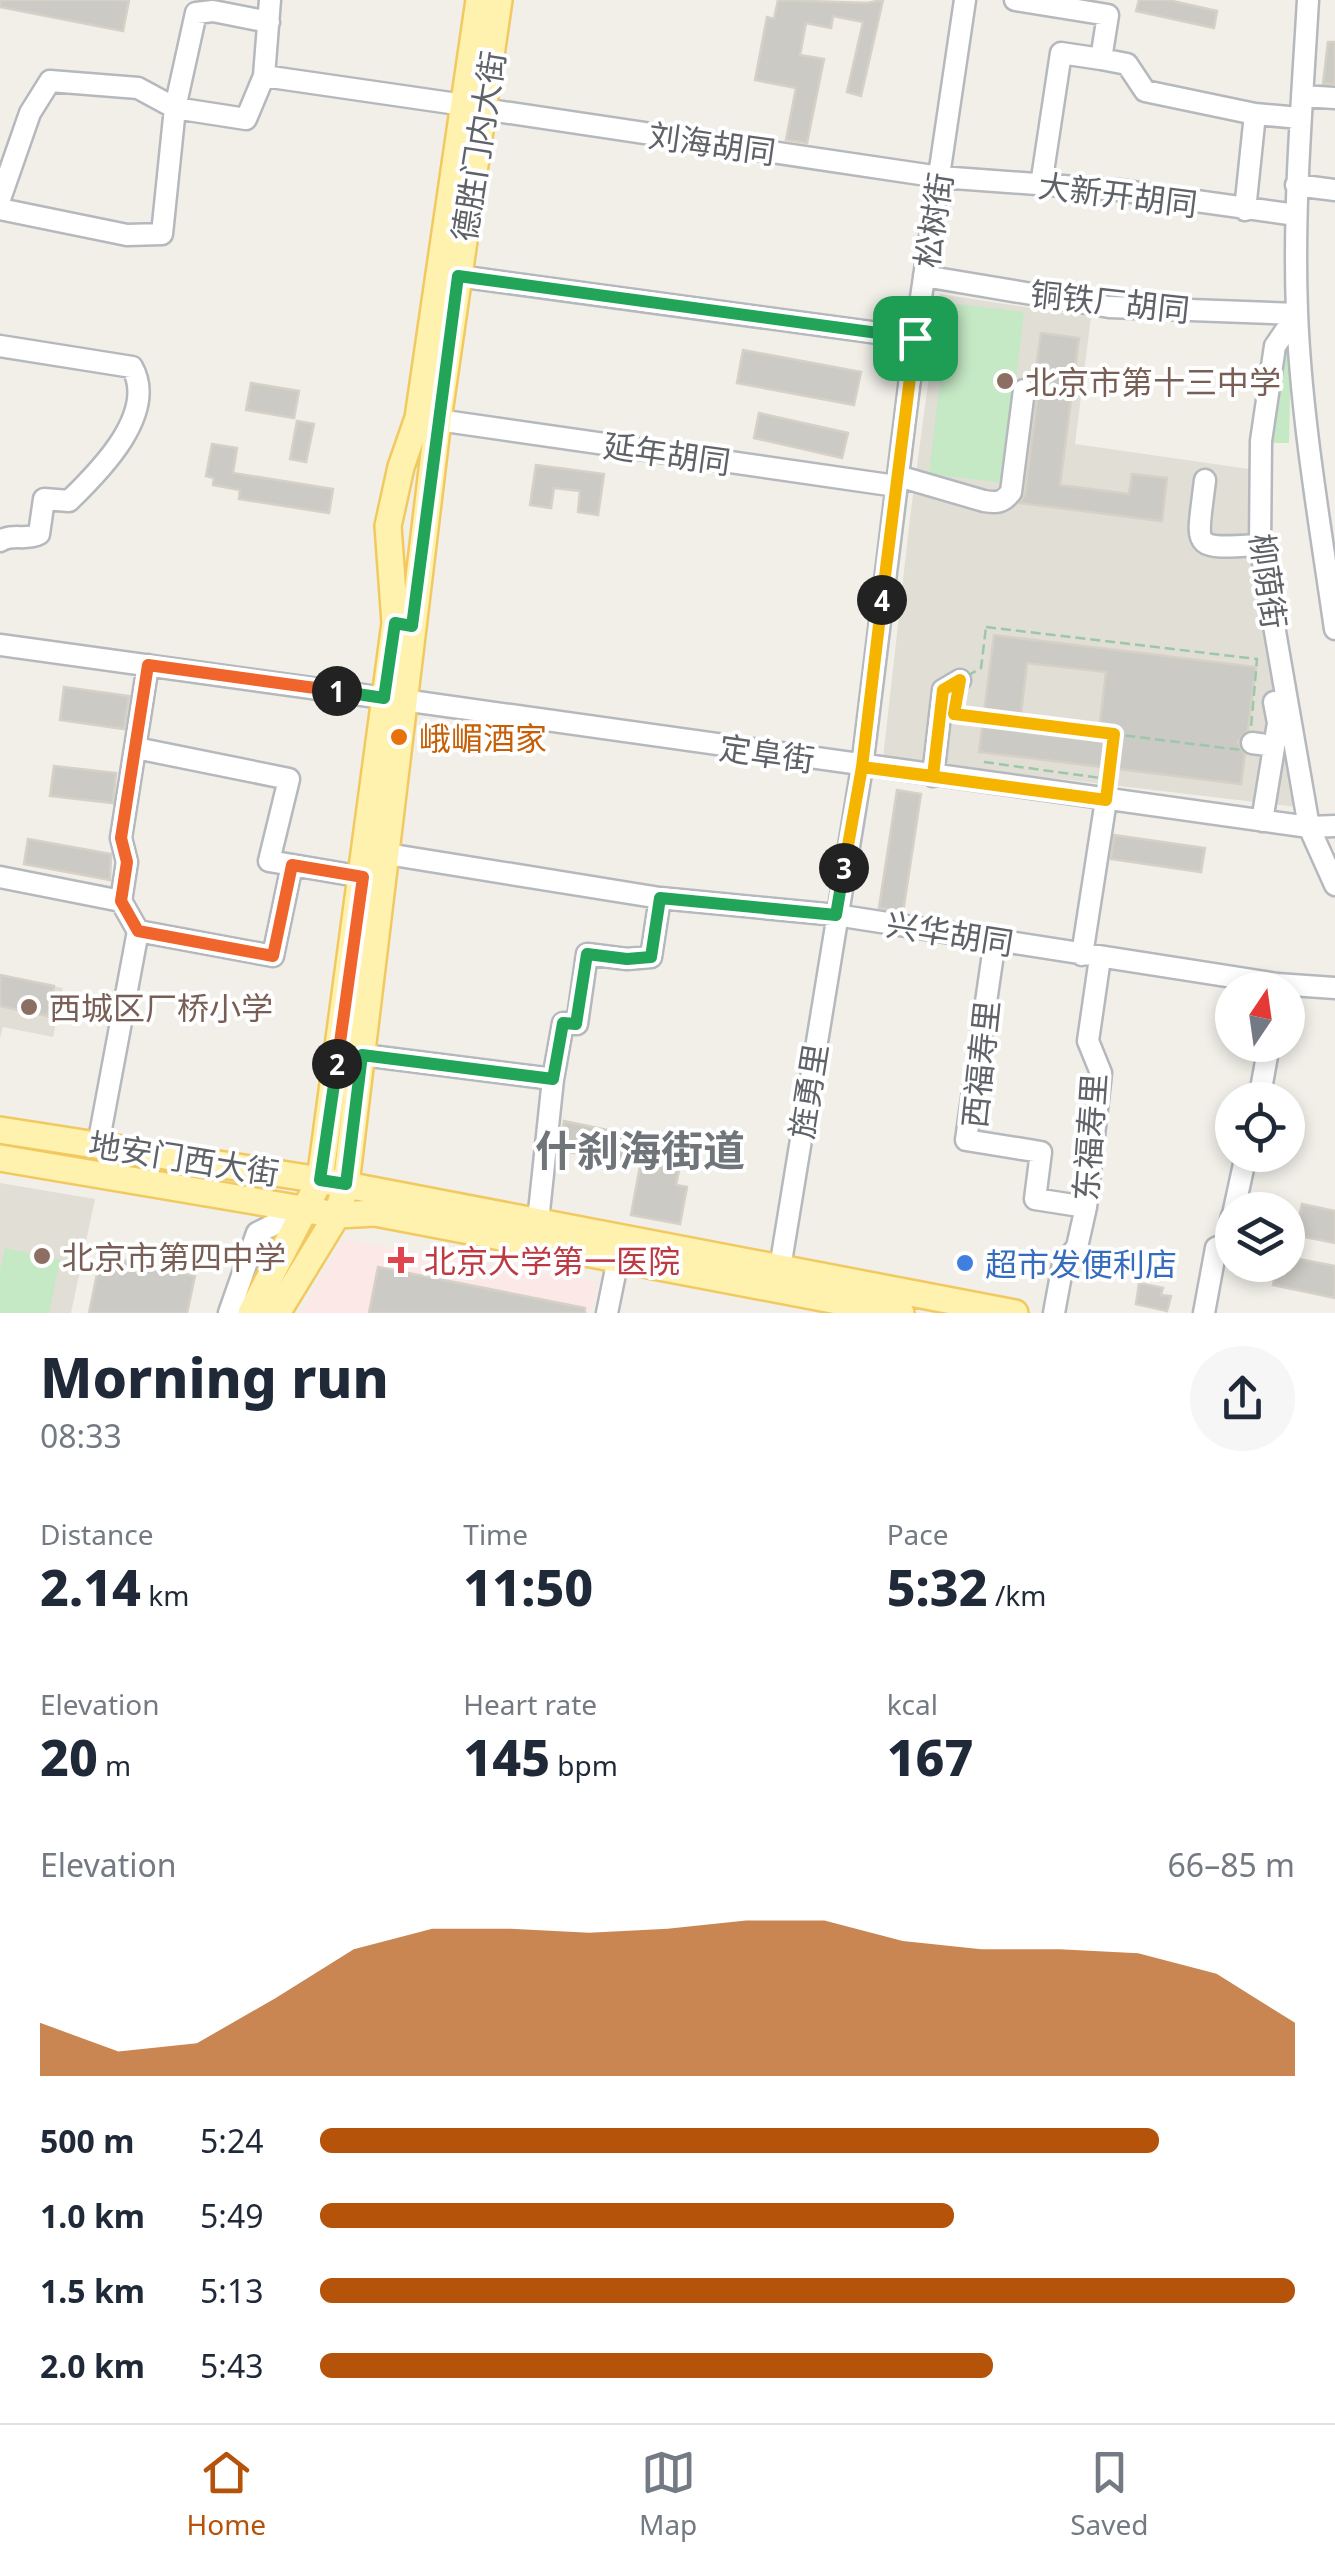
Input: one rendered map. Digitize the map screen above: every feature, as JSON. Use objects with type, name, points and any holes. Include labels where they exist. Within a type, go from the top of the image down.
[{"type":"main road","name":"德胜门内大街","points":[[404,624],[388,526],[401,467],[428,419],[458,276],[480,0]]},
{"type":"main road","name":"德胜门内大街","points":[[333,1182],[363,877],[387,753],[428,419],[474,107],[499,0]]},
{"type":"main road","name":"德胜门内大街","points":[[333,1182],[362,1055],[387,854],[387,753]]},
{"type":"main road","name":"地安门西大街","points":[[0,1130],[333,1182],[780,1268],[959,1307],[1015,1313]]},
{"type":"main road","name":"地安门西大街","points":[[0,1158],[337,1215],[375,1213],[901,1313]]},
{"type":"main road","points":[[251,1313],[307,1208],[333,1182]]},
{"type":"main road","points":[[277,1313],[337,1215],[333,1182]]},
{"type":"street","points":[[0,199],[30,113],[50,81],[138,88],[175,108],[246,119],[264,76],[270,0]]},
{"type":"street","name":"松树街","points":[[836,915],[862,767],[915,338],[964,0]]},
{"type":"street","points":[[1015,0],[1108,15],[1102,59]]},
{"type":"street","name":"柳荫街","points":[[1308,0],[1296,185],[1296,314],[1315,496],[1335,628]]},
{"type":"street","points":[[0,209],[127,234],[162,234],[175,108],[196,13],[213,11],[269,22]]},
{"type":"street","points":[[1041,185],[1061,53],[1128,64],[1145,91],[1255,114],[1300,118]]},
{"type":"street","name":"刘海胡同","points":[[264,76],[940,176]]},
{"type":"street","points":[[1302,96],[1335,98]]},
{"type":"street","points":[[1245,210],[1255,114]]},
{"type":"street","name":"大新开胡同","points":[[940,176],[1118,190],[1296,215]]},
{"type":"street","points":[[1296,185],[1335,190]]},
{"type":"street","points":[[458,276],[915,338]]},
{"type":"street","name":"铜铁厂胡同","points":[[924,276],[1109,307],[1296,314]]},
{"type":"street","name":"柳荫街","points":[[1296,314],[1275,346],[1261,441],[1260,545],[1310,827],[1335,886]]},
{"type":"street","points":[[0,346],[132,367],[138,377],[132,426],[94,477],[69,501],[44,499],[39,534],[30,539],[8,536],[0,541]]},
{"type":"street","name":"延年胡同","points":[[428,419],[897,481],[998,503],[1011,492],[1024,390]]},
{"type":"street","points":[[1204,480],[1202,542],[1222,549],[1260,545]]},
{"type":"street","name":"定阜街","points":[[0,645],[862,767],[1107,789],[1310,827]]},
{"type":"street","points":[[98,1146],[138,931],[121,901],[127,862],[121,838],[148,665]]},
{"type":"street","points":[[933,776],[943,690],[960,680]]},
{"type":"street","points":[[1262,820],[1278,723],[1274,702]]},
{"type":"street","points":[[1252,743],[1274,746]]},
{"type":"street","points":[[136,748],[289,779],[269,861],[363,877]]},
{"type":"street","name":"东福寿里","points":[[1054,1313],[1063,1264],[1076,1247],[1086,1207],[1101,1073],[1088,1041],[1091,956],[1107,789]]},
{"type":"street","points":[[1310,827],[1335,826]]},
{"type":"street","name":"兴华胡同","points":[[387,854],[660,898],[836,915],[1215,977]]},
{"type":"street","points":[[138,931],[273,956],[292,865]]},
{"type":"street","points":[[0,877],[121,901]]},
{"type":"street","points":[[538,1221],[563,1023],[576,1024],[587,954],[627,959],[651,957],[660,898]]},
{"type":"street","name":"旌勇里","points":[[780,1268],[836,915]]},
{"type":"street","name":"西福寿里","points":[[996,940],[966,1140],[1042,1152],[1036,1198],[1086,1207]]},
{"type":"street","name":"兴华胡同","points":[[1305,987],[1335,988]]},
{"type":"street","points":[[362,1055],[553,1079]]},
{"type":"street","points":[[228,1313],[257,1233],[307,1208]]},
{"type":"street","points":[[1204,1313],[1215,1253]]},
{"type":"street","points":[[607,1313],[618,1259]]},
{"type":"path","points":[[986,627],[1257,659],[1249,750],[1114,734],[954,714],[960,680],[982,668],[986,627]]},
{"type":"path","points":[[984,762],[1107,789],[1114,734]]},
{"type":"shaded area","points":[[940,294],[1091,317],[1075,444],[1256,470],[1297,807],[883,758]]},
{"type":"shaded area","name":"西城区厂桥小学","points":[[0,975],[63,988],[53,1037],[3,1027],[0,1038]]},
{"type":"shaded area","name":"北京市第四中学","points":[[0,1183],[95,1199],[71,1313],[0,1313]]},
{"type":"shaded area","name":"北京大学第一医院","points":[[343,1239],[598,1282],[591,1313],[300,1313]]},
{"type":"green space","points":[[949,303],[1024,312],[1004,483],[929,474]]},
{"type":"green space","points":[[1280,351],[1291,352],[1289,443],[1266,443]]},
{"type":"green space","points":[[5,1248],[60,1260],[49,1313],[0,1313],[0,1271]]},
{"type":"building","points":[[0,0],[129,0],[123,31],[0,7]]},
{"type":"building","points":[[778,0],[883,0],[861,96],[847,92],[863,22],[833,16],[831,28],[806,23],[800,55],[824,59],[807,143],[786,140],[796,88],[755,80],[767,17],[774,19]]},
{"type":"building","points":[[1139,0],[1168,0],[1217,11],[1214,28],[1136,11]]},
{"type":"building","points":[[1328,42],[1335,42],[1335,84],[1323,84]]},
{"type":"building","points":[[1041,333],[1079,338],[1060,485],[1129,494],[1132,474],[1167,478],[1162,521],[1020,503],[1025,494],[1038,392],[1034,382]]},
{"type":"building","points":[[743,350],[861,372],[854,405],[737,383]]},
{"type":"building","points":[[251,383],[299,391],[294,418],[246,410]]},
{"type":"building","points":[[759,413],[848,433],[842,458],[754,438]]},
{"type":"building","points":[[297,421],[314,424],[306,462],[290,459]]},
{"type":"building","points":[[212,444],[237,448],[233,473],[333,489],[329,513],[239,499],[240,490],[213,485],[214,478],[206,476]]},
{"type":"building","points":[[536,465],[604,474],[598,515],[578,512],[580,491],[554,488],[551,508],[530,505]]},
{"type":"building","points":[[994,635],[1256,667],[1248,730],[1238,742],[1245,755],[1241,784],[979,752]],"holes":[[[1027,663],[1106,672],[1098,740],[1019,731]]]},
{"type":"building","points":[[64,687],[129,696],[124,729],[60,720]]},
{"type":"building","points":[[54,766],[116,773],[113,803],[50,796]]},
{"type":"building","points":[[897,790],[921,794],[903,912],[879,908]]},
{"type":"building","points":[[1114,835],[1205,848],[1201,872],[1111,859]]},
{"type":"building","points":[[28,839],[111,854],[110,880],[24,864]]},
{"type":"building","points":[[0,975],[54,986],[48,1016],[0,1006]]},
{"type":"building","points":[[564,1121],[684,1146],[676,1185],[687,1187],[680,1224],[631,1215],[640,1166],[559,1150]]},
{"type":"building","points":[[1305,1205],[1335,1211],[1335,1243],[1305,1237]]},
{"type":"building","points":[[101,1255],[195,1276],[187,1313],[89,1313]]},
{"type":"building","points":[[1305,1260],[1335,1266],[1335,1298],[1273,1285],[1305,1282]]},
{"type":"building","points":[[378,1267],[585,1308],[585,1313],[369,1313]]},
{"type":"building","points":[[1139,1283],[1163,1288],[1161,1295],[1171,1296],[1167,1311],[1136,1304]]},
{"type":"place","name":"北京市第十三中学","points":[[1005,381]]},
{"type":"place","name":"峨嵋酒家","points":[[399,737]]},
{"type":"place","name":"西城区厂桥小学","points":[[29,1007]]},
{"type":"place","name":"北京市第四中学","points":[[42,1256]]},
{"type":"place","name":"北京大学第一医院","points":[[401,1260]]},
{"type":"place","name":"超市发便利店","points":[[965,1263]]},
{"type":"district","name":"什刹海街道","points":[[640,1149]]},
{"type":"route","points":[[915,338],[458,276],[412,626],[395,623],[384,698],[148,665],[121,838],[127,862],[121,901],[138,931],[273,956],[292,865],[363,877],[320,1180],[346,1184],[362,1055],[553,1079],[563,1023],[576,1024],[587,954],[627,959],[651,957],[660,898],[836,915],[862,767],[933,776],[943,690],[960,680],[954,714],[1114,734],[1106,800],[862,767],[915,338]]}]
